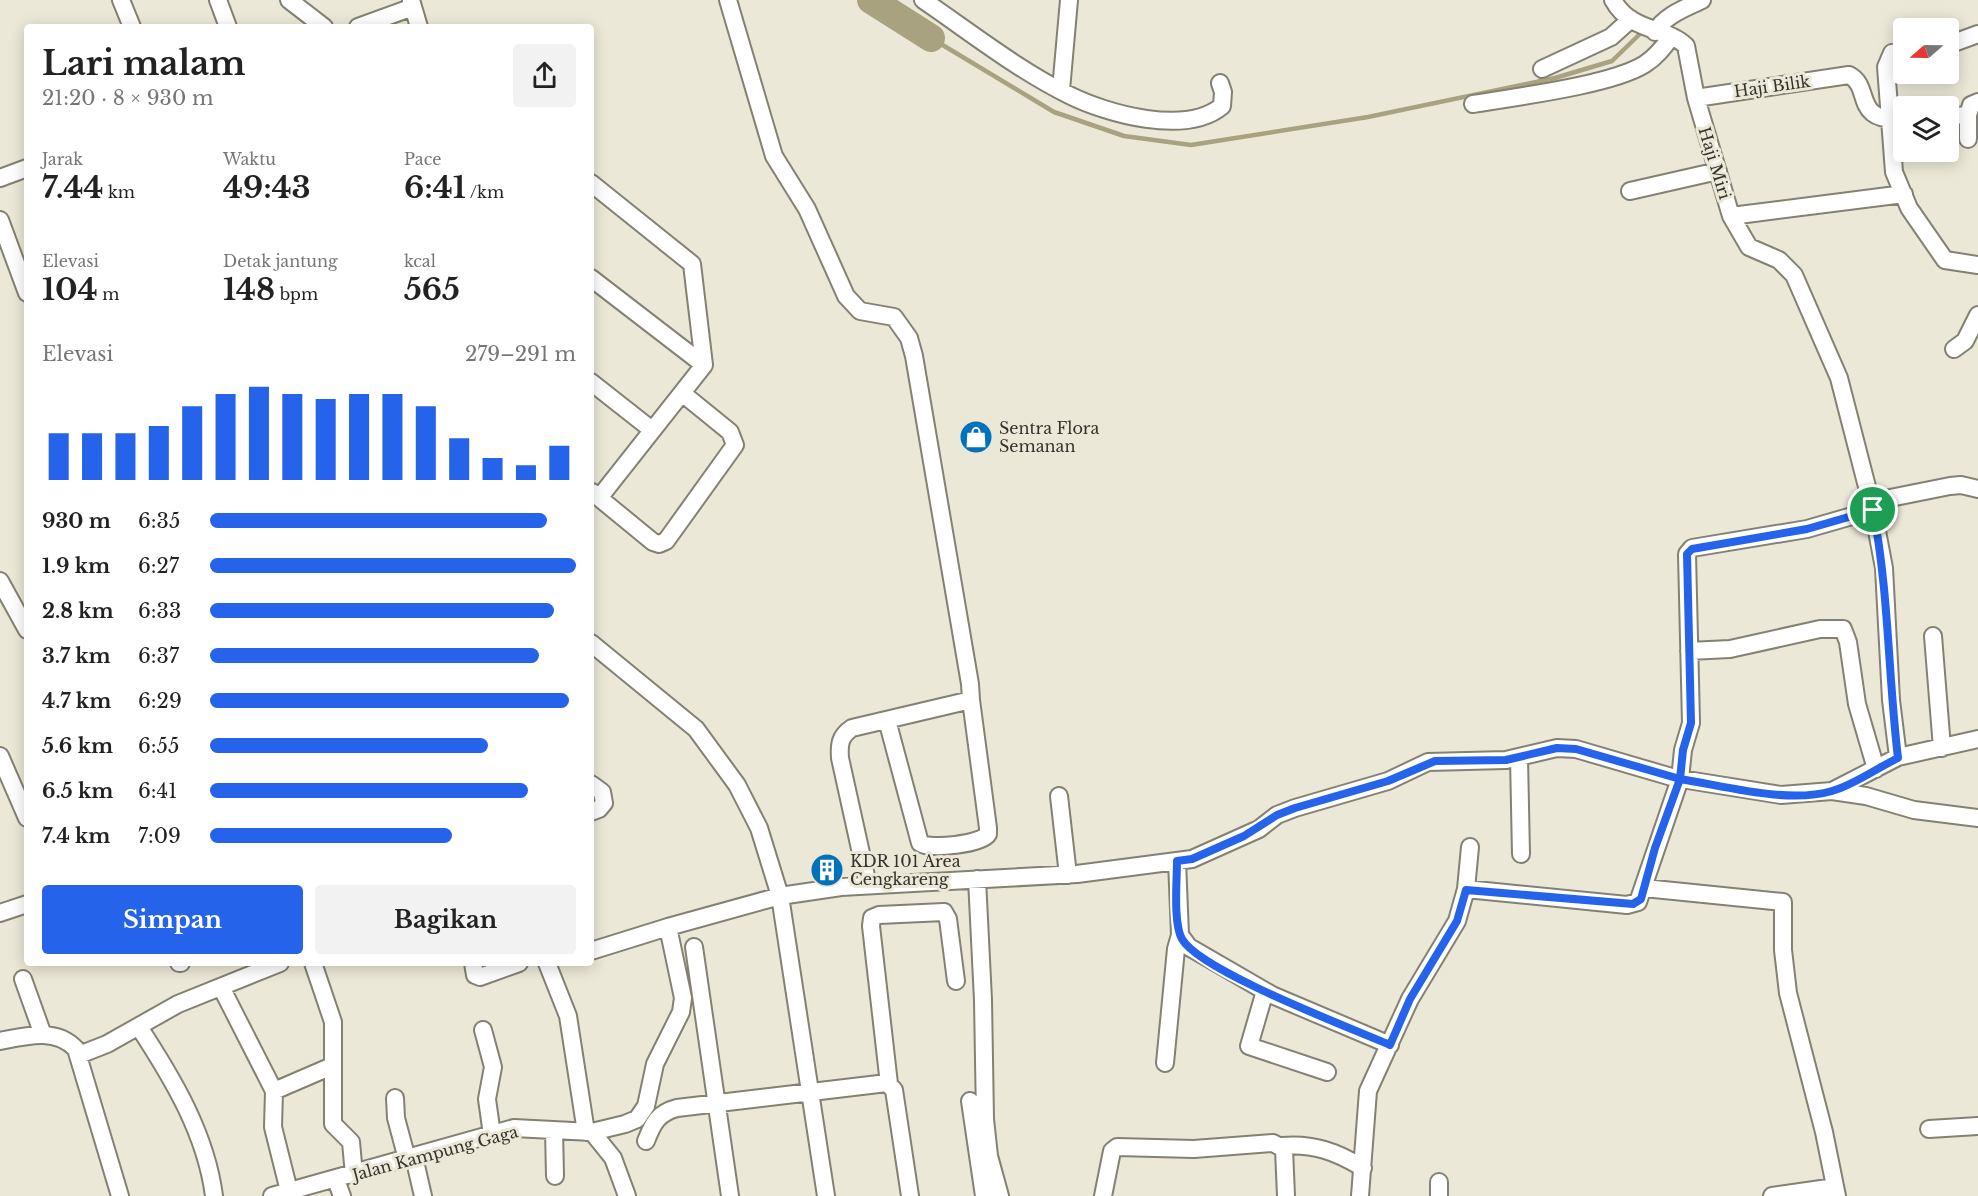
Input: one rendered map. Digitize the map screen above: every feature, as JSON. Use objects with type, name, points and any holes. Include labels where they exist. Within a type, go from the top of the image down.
[{"type":"street","points":[[121,0],[131,24]]},
{"type":"street","points":[[218,0],[227,24]]},
{"type":"street","points":[[289,0],[320,24]]},
{"type":"street","points":[[728,0],[774,156],[807,209],[846,296],[860,311],[894,317],[909,338],[915,356],[971,700],[988,828],[988,834],[981,840],[930,847],[920,843],[887,720]]},
{"type":"street","points":[[922,0],[1061,90],[1107,108],[1169,123],[1210,115],[1222,106],[1223,92],[1220,83]]},
{"type":"street","points":[[1061,90],[1069,0]]},
{"type":"street","name":"Haji Miri","points":[[1613,0],[1633,20],[1660,34],[1683,42],[1688,50],[1696,98],[1731,216],[1904,194]]},
{"type":"street","points":[[1473,104],[1610,78],[1643,66],[1663,49],[1660,34],[1666,19],[1702,0]]},
{"type":"street","points":[[365,24],[412,3],[419,24]]},
{"type":"street","points":[[1542,69],[1611,37],[1633,20]]},
{"type":"street","points":[[1959,41],[1978,34]]},
{"type":"street","points":[[1893,53],[1887,63],[1893,97]]},
{"type":"street","name":"Haji Bilik","points":[[1696,98],[1849,75],[1856,81],[1869,111],[1893,119]]},
{"type":"street","points":[[1968,139],[1973,109]]},
{"type":"street","points":[[1895,162],[1894,172],[1909,208],[1941,256],[1954,263],[1978,265]]},
{"type":"street","points":[[0,178],[24,169]]},
{"type":"street","points":[[1630,191],[1718,171]]},
{"type":"street","points":[[594,185],[692,264],[704,365],[652,430],[595,495],[653,542],[660,544],[666,541],[735,445],[734,437],[728,430],[682,393]]},
{"type":"street","points":[[1731,216],[1749,247],[1779,260],[1794,275],[1839,378],[1872,506],[1884,568],[1891,699],[1898,758]]},
{"type":"street","points":[[0,220],[24,285]]},
{"type":"street","points":[[594,280],[704,365]]},
{"type":"street","points":[[1953,349],[1965,341],[1978,315]]},
{"type":"street","points":[[594,384],[652,430]]},
{"type":"street","points":[[1466,890],[1633,904],[1641,899],[1655,848],[1680,779],[1683,750],[1691,723],[1686,560],[1687,554],[1692,549],[1807,529],[1872,506],[1950,486],[1961,485],[1978,489]]},
{"type":"street","points":[[0,581],[24,625]]},
{"type":"street","points":[[1689,651],[1730,649],[1820,629],[1844,629],[1857,704],[1876,768]]},
{"type":"street","points":[[1933,636],[1942,748]]},
{"type":"street","points":[[594,645],[696,729],[736,785],[759,828],[780,896],[826,1196]]},
{"type":"street","points":[[868,885],[839,745],[844,733],[852,728],[971,700]]},
{"type":"street","points":[[1832,791],[1898,758],[1978,739]]},
{"type":"street","points":[[594,950],[780,896],[868,885],[1068,875],[1192,859],[1244,836],[1277,815],[1388,781],[1428,762],[1519,758],[1557,748],[1576,749],[1680,779],[1782,795],[1832,791],[1866,796],[1914,810],[1978,818]]},
{"type":"street","points":[[0,756],[24,812]]},
{"type":"street","points":[[1519,758],[1521,854]]},
{"type":"street","points":[[594,786],[602,792],[604,803],[594,811]]},
{"type":"street","points":[[1059,796],[1068,875]]},
{"type":"street","points":[[1360,1196],[1368,1091],[1410,999],[1457,921],[1466,890],[1470,847]]},
{"type":"street","points":[[1165,1063],[1176,949],[1180,935],[1177,861]]},
{"type":"street","points":[[977,879],[983,1000],[985,1119],[989,1156],[1000,1196]]},
{"type":"street","points":[[1644,888],[1783,902],[1783,950],[1788,993],[1824,1132],[1836,1191],[1772,1196]]},
{"type":"street","points":[[0,913],[24,905]]},
{"type":"street","points":[[910,1196],[894,1090],[889,1084],[871,926],[872,918],[879,915],[944,912],[948,919],[956,981]]},
{"type":"street","name":"Jalan Kampung Gaga","points":[[272,1196],[354,1175],[514,1128],[589,1132],[637,1119],[651,1092],[655,1064],[681,1012],[683,998],[668,927]]},
{"type":"street","points":[[1180,935],[1189,947],[1265,991],[1390,1045]]},
{"type":"street","points":[[694,947],[730,1196]]},
{"type":"street","points":[[79,1055],[139,1027],[173,1006],[273,966]]},
{"type":"street","points":[[314,966],[333,1022],[333,1124],[351,1142],[354,1175]]},
{"type":"street","points":[[474,966],[475,975],[480,977],[511,966]]},
{"type":"street","points":[[551,966],[568,1016],[589,1132],[613,1158],[627,1196]]},
{"type":"street","points":[[23,978],[44,1035]]},
{"type":"street","points":[[221,987],[274,1091],[273,1127],[289,1191]]},
{"type":"street","points":[[1265,991],[1249,1046],[1327,1072]]},
{"type":"street","points":[[139,1027],[173,1082],[206,1153],[214,1196]]},
{"type":"street","points":[[483,1030],[493,1067],[487,1099],[492,1135]]},
{"type":"street","points":[[0,1041],[44,1035],[66,1041],[79,1055],[120,1196]]},
{"type":"street","points":[[274,1091],[332,1066]]},
{"type":"street","points":[[646,1142],[652,1124],[664,1112],[717,1103],[889,1084]]},
{"type":"street","points":[[395,1098],[396,1118],[423,1196]]},
{"type":"street","points":[[970,1101],[984,1196]]},
{"type":"street","points":[[1929,1129],[1978,1126]]},
{"type":"street","points":[[554,1130],[555,1176]]},
{"type":"street","points":[[1103,1196],[1113,1151],[1117,1147],[1194,1149],[1273,1143],[1282,1146],[1297,1144],[1324,1149],[1363,1168]]},
{"type":"street","points":[[1282,1146],[1285,1155],[1286,1196]]},
{"type":"street","points":[[336,1180],[342,1196]]},
{"type":"waterway","points":[[871,0],[931,38]]},
{"type":"waterway","points":[[931,38],[1054,112],[1124,136],[1191,145],[1368,117],[1555,78],[1612,61],[1644,30]]},
{"type":"place","name":"Sentra Flora Semanan","points":[[976,437]]},
{"type":"place","name":"KDR 101 Area Cengkareng","points":[[827,870]]},
{"type":"route","points":[[1873,510],[1807,529],[1692,549],[1687,554],[1691,723],[1683,750],[1680,779],[1576,749],[1557,748],[1506,760],[1428,762],[1388,781],[1277,815],[1259,829],[1244,836],[1192,859],[1177,861],[1180,935],[1184,942],[1218,965],[1272,995],[1390,1045],[1410,999],[1457,921],[1466,890],[1633,904],[1641,899],[1655,848],[1680,779],[1782,795],[1806,794],[1832,791],[1898,758],[1887,646],[1884,568],[1873,510]]}]
